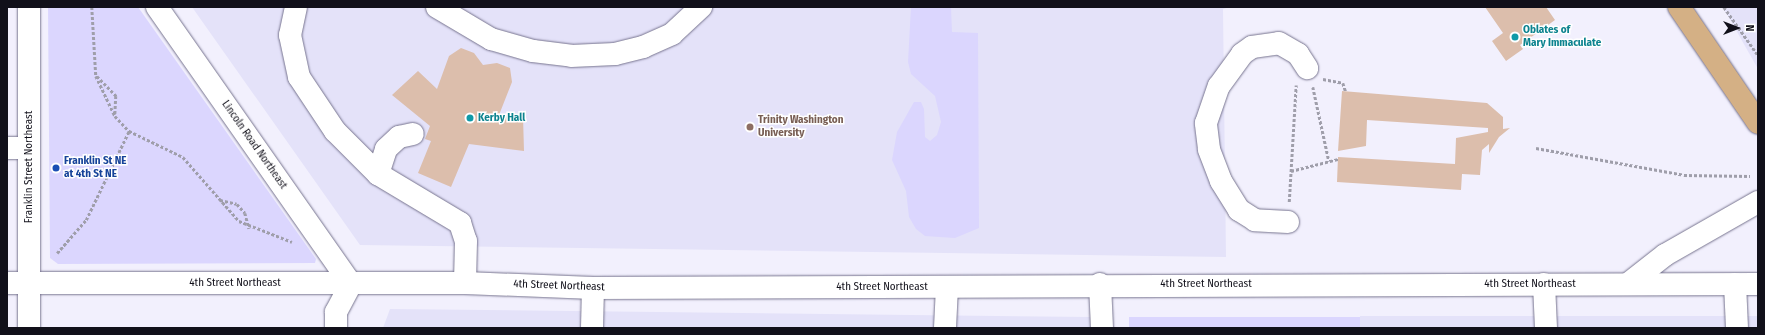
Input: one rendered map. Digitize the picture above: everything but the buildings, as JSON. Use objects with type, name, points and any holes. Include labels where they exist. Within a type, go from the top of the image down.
[{"type":"main road","points":[[1679,7],[1757,120]]},
{"type":"street","name":"Franklin Street Northeast","points":[[29,7],[29,328]]},
{"type":"street","name":"Lincoln Road Northeast","points":[[157,7],[351,284]]},
{"type":"street","points":[[296,7],[290,35],[299,77],[335,131],[378,174],[460,223],[466,241],[465,283]]},
{"type":"street","points":[[437,7],[491,39],[571,56],[614,54],[643,47],[672,34],[701,7]]},
{"type":"street","points":[[1288,222],[1255,220],[1235,205],[1214,162],[1206,123],[1219,86],[1242,54],[1252,47],[1279,43],[1298,54],[1309,76]]},
{"type":"street","points":[[378,174],[386,150],[399,137],[413,134]]},
{"type":"street","points":[[7,148],[28,148]]},
{"type":"street","points":[[1628,284],[1665,255],[1758,202]]},
{"type":"street","name":"4th Street Northeast","points":[[7,283],[465,283],[593,288],[947,287],[1100,284],[1758,284]]},
{"type":"street","points":[[336,328],[336,312],[351,284]]},
{"type":"street","points":[[1100,284],[1102,328]]},
{"type":"street","points":[[1544,284],[1546,328]]},
{"type":"street","points":[[1735,284],[1737,328]]},
{"type":"street","points":[[945,328],[947,287]]},
{"type":"street","points":[[592,328],[593,288]]},
{"type":"path","points":[[92,7],[96,76],[115,116],[129,131],[183,157],[219,199],[249,228],[292,242]]},
{"type":"path","points":[[1724,7],[1758,55]]},
{"type":"path","points":[[96,76],[111,87],[116,96],[115,116]]},
{"type":"path","points":[[1309,76],[1339,81],[1346,92]]},
{"type":"path","points":[[1309,76],[1330,161]]},
{"type":"path","points":[[1288,222],[1291,171],[1309,76]]},
{"type":"path","points":[[57,253],[86,220],[129,131]]},
{"type":"path","points":[[1536,148],[1684,175],[1750,176]]},
{"type":"path","points":[[1291,171],[1338,159]]},
{"type":"path","points":[[219,199],[238,204],[245,213],[249,228]]},
{"type":"shaded area","points":[[48,7],[138,7],[316,259],[315,263],[58,264],[50,258]]},
{"type":"shaded area","name":"Trinity Washington University","points":[[192,7],[1230,7],[1223,9],[1226,257],[360,245]]},
{"type":"shaded area","points":[[911,7],[951,7],[952,32],[978,33],[979,228],[955,238],[925,236],[916,229],[909,217],[906,191],[892,160],[897,132],[914,102],[921,102],[924,109],[925,137],[930,141],[937,135],[941,122],[935,96],[911,74],[908,62]]},
{"type":"shaded area","points":[[1723,7],[1758,7],[1758,69]]},
{"type":"shaded area","points":[[390,309],[1090,317],[1090,328],[383,328]]},
{"type":"shaded area","points":[[1360,316],[1758,316],[1758,328],[1360,328]]},
{"type":"shaded area","points":[[1129,317],[1360,317],[1360,328],[1129,328]]},
{"type":"place","name":"Oblates of Mary Immaculate","points":[[1515,37]]},
{"type":"place","name":"Kerby Hall","points":[[470,118]]},
{"type":"place","name":"Trinity Washington University","points":[[750,127]]},
{"type":"place","name":"Franklin St NE at 4th St NE","points":[[56,168]]}]
